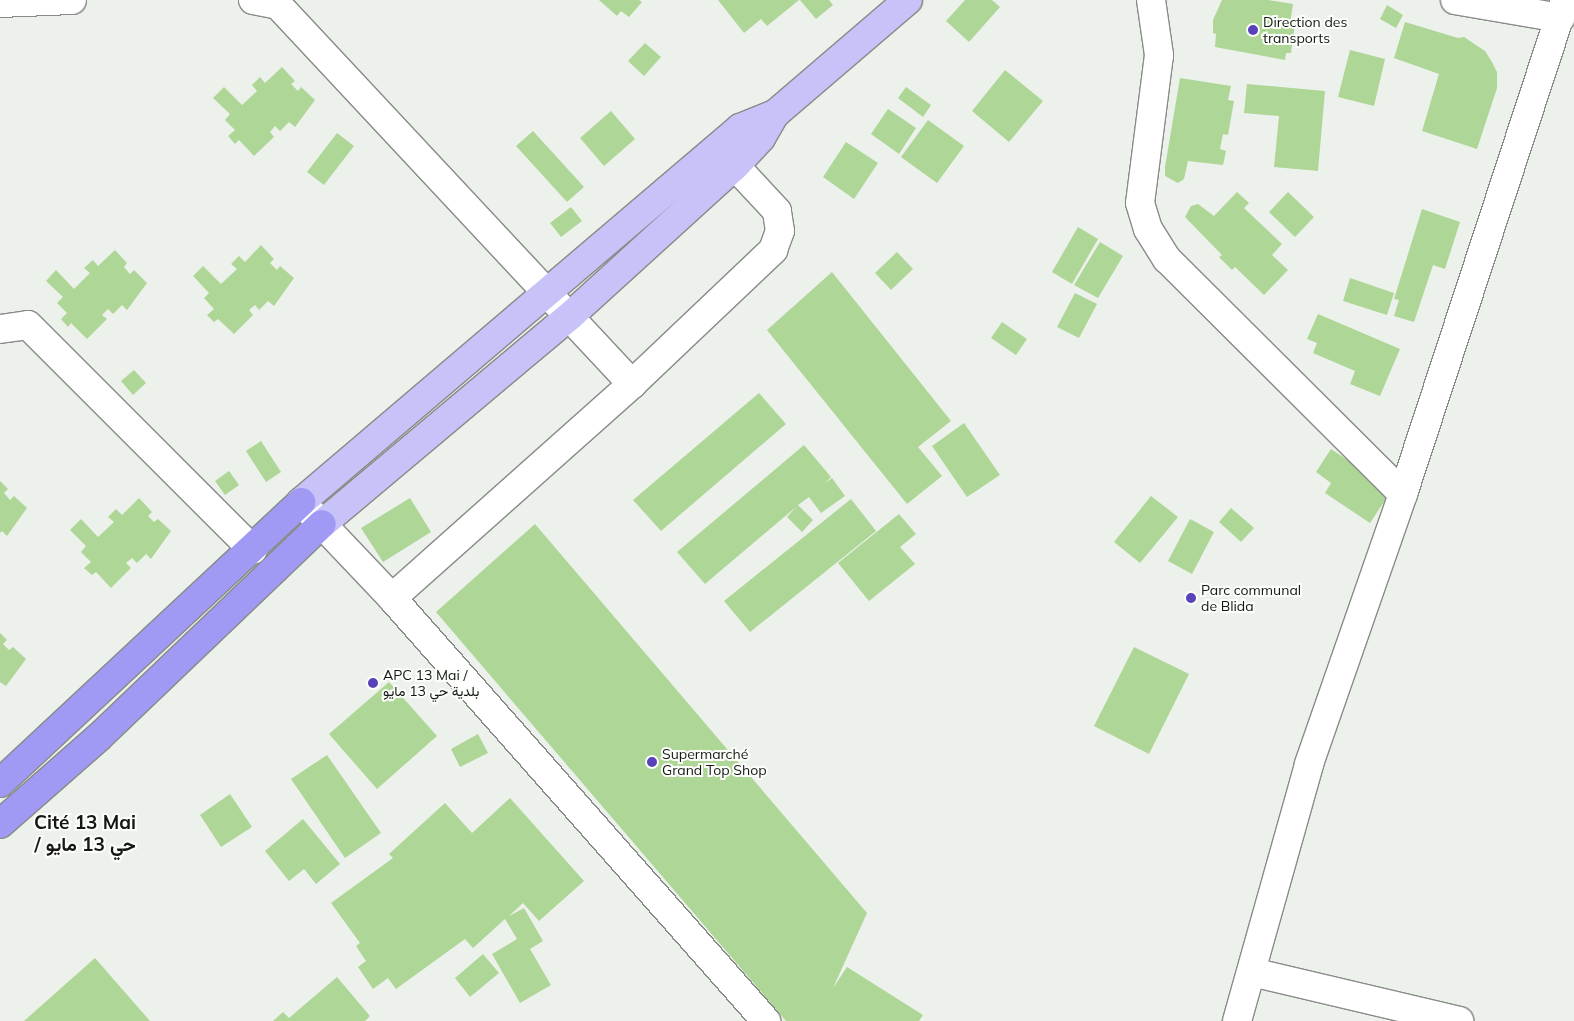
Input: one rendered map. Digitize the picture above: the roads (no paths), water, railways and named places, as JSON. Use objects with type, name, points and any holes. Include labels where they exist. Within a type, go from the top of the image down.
[{"type":"highway","points":[[0,783],[253,550],[301,502]]},
{"type":"highway","points":[[0,824],[100,737],[322,524]]},
{"type":"main road","points":[[301,502],[740,128],[775,114],[908,0]]},
{"type":"main road","points":[[322,524],[570,316],[735,166],[761,138],[775,114]]},
{"type":"street","points":[[0,3],[72,0]]},
{"type":"street","points":[[253,0],[278,5],[632,384]]},
{"type":"street","points":[[1151,0],[1159,56],[1140,204],[1148,229],[1167,258],[1404,494]]},
{"type":"street","points":[[1237,1021],[1309,764],[1404,494],[1562,9],[1455,0]]},
{"type":"street","points":[[392,598],[632,384],[766,258],[777,241],[780,232],[777,212],[735,166]]},
{"type":"street","points":[[0,329],[28,326],[253,550]]},
{"type":"street","points":[[301,502],[392,598],[766,1021]]},
{"type":"street","points":[[1252,972],[1459,1021]]},
{"type":"place","name":"Direction des transports","points":[[1253,30]]},
{"type":"place","name":"Parc communal de Blida","points":[[1191,598]]},
{"type":"place","name":"APC 13 Mai / بلدية حي 13 مايو","points":[[373,683]]},
{"type":"place","name":"Supermarché Grand Top Shop","points":[[652,762]]},
{"type":"district","name":"Cité 13 Mai / حي 13 مايو","points":[[85,834]]}]
